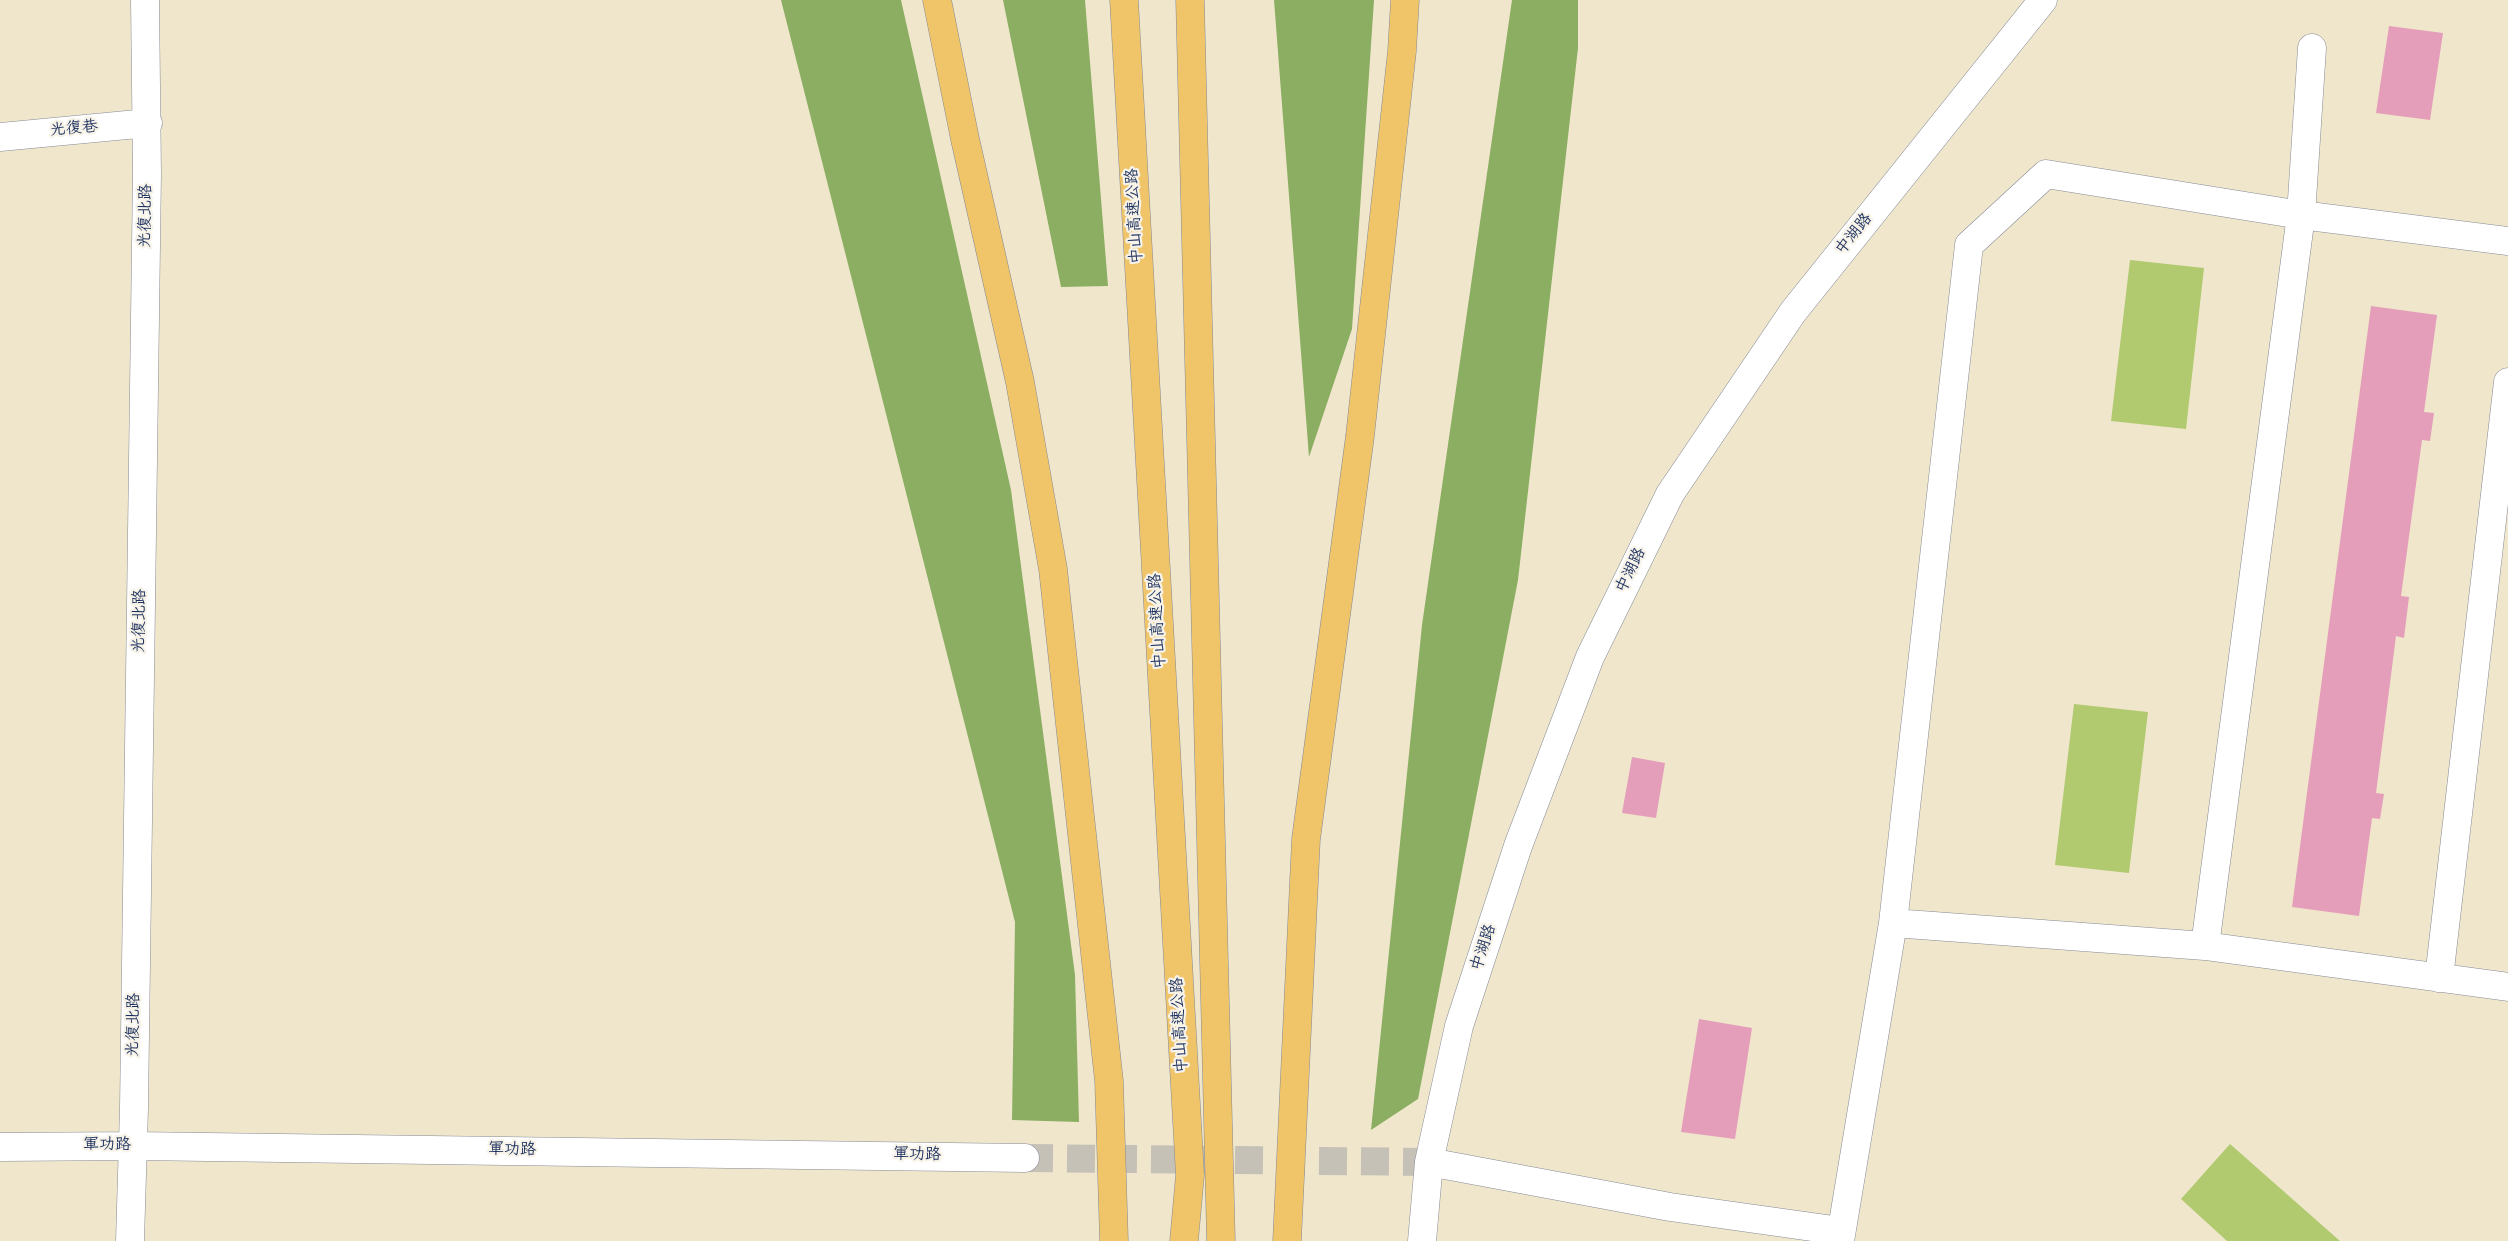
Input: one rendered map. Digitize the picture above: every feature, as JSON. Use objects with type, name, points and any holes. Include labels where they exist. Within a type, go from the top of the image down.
[{"type":"highway","points":[[937,0],[965,139],[1020,382],[1052,569],[1108,1081],[1114,1241]]},
{"type":"highway","name":"中山高速公路","points":[[1124,0],[1190,1175],[1184,1241]]},
{"type":"highway","name":"中山高速公路","points":[[1190,0],[1221,1241]]},
{"type":"highway","points":[[1287,1241],[1306,840],[1360,436],[1402,51],[1405,0]]},
{"type":"street","name":"光復北路","points":[[130,1241],[148,123],[145,0]]},
{"type":"street","name":"中湖路","points":[[1422,1241],[1429,1162],[1459,1026],[1518,846],[1590,657],[1670,494],[1793,312],[2043,0]]},
{"type":"street","points":[[2205,946],[2300,215],[2312,48]]},
{"type":"street","name":"光復巷","points":[[0,138],[148,123]]},
{"type":"street","points":[[1429,1162],[1670,1207],[1840,1236],[1893,923],[1969,244],[2046,174],[2300,215],[2508,241]]},
{"type":"street","points":[[2439,978],[2508,382]]},
{"type":"street","points":[[1893,923],[2205,946],[2508,987]]},
{"type":"street","name":"軍功路","points":[[0,1147],[133,1146],[1025,1158]]},
{"type":"green space","points":[[781,0],[901,0],[1011,490],[1075,975],[1079,1122],[1012,1120],[1015,922]]},
{"type":"green space","points":[[1003,0],[1085,0],[1108,286],[1061,287]]},
{"type":"green space","points":[[1274,0],[1374,0],[1352,329],[1309,457]]},
{"type":"green space","points":[[1512,0],[1578,0],[1578,48],[1518,580],[1418,1099],[1371,1130],[1422,625]]},
{"type":"green space","points":[[2130,260],[2204,268],[2186,429],[2111,421]]},
{"type":"green space","points":[[2074,704],[2148,712],[2129,873],[2055,865]]},
{"type":"green space","points":[[2230,1144],[2340,1241],[2227,1241],[2181,1199]]},
{"type":"building","points":[[2389,26],[2443,33],[2430,120],[2376,113]]},
{"type":"building","points":[[2371,306],[2437,315],[2424,412],[2434,413],[2430,441],[2422,440],[2401,596],[2409,597],[2404,638],[2396,636],[2376,793],[2384,794],[2380,819],[2372,818],[2359,916],[2292,907]]},
{"type":"building","points":[[1632,757],[1665,763],[1656,818],[1622,813]]},
{"type":"building","points":[[1699,1019],[1752,1028],[1735,1139],[1681,1132]]},
{"type":"tunnel","points":[[1025,1158],[1429,1162]]}]
